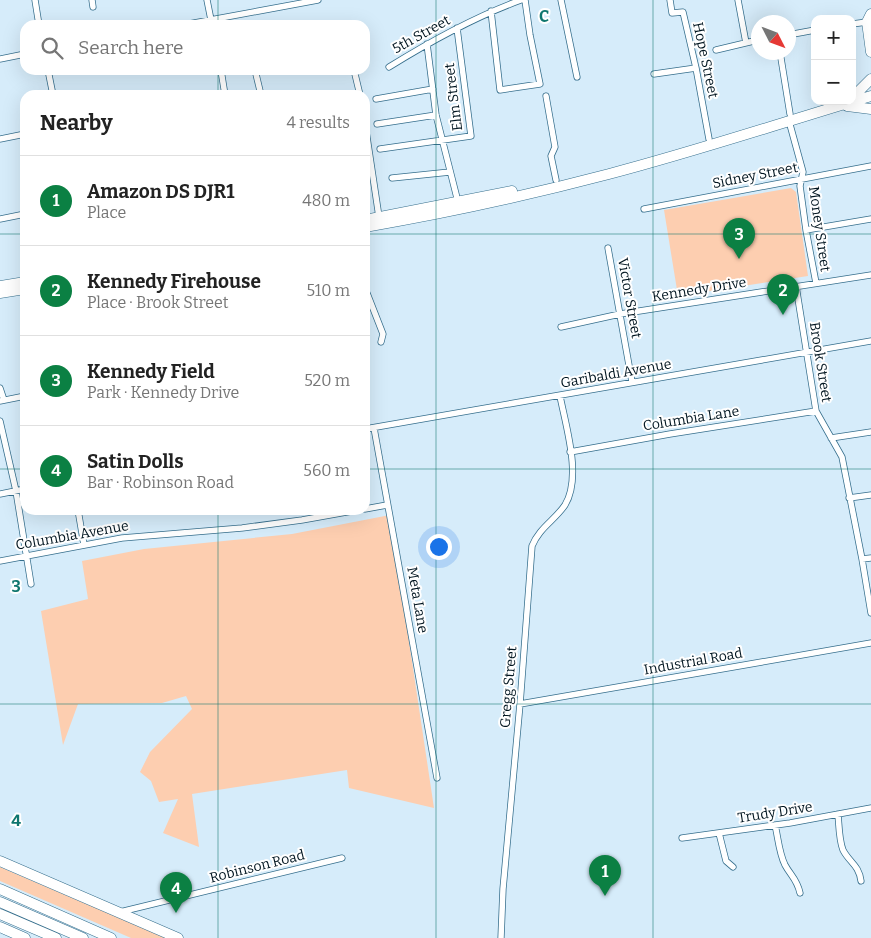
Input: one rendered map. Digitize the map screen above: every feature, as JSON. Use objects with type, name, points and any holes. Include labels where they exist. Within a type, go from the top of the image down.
[{"type":"highway","points":[[869,18],[871,52]]},
{"type":"highway","points":[[856,93],[871,78]]},
{"type":"highway","points":[[856,94],[871,90]]},
{"type":"highway","points":[[856,99],[871,96]]},
{"type":"highway","points":[[370,226],[576,183],[674,156],[830,105]]},
{"type":"highway","points":[[850,105],[871,108]]},
{"type":"highway","points":[[370,219],[556,180],[790,118]]},
{"type":"highway","points":[[0,286],[20,283]]},
{"type":"highway","points":[[0,293],[20,290]]},
{"type":"highway","points":[[0,861],[178,938]]},
{"type":"highway","points":[[2,890],[111,938]]},
{"type":"highway","points":[[0,902],[83,938]]},
{"type":"highway","points":[[0,914],[56,938]]},
{"type":"highway","points":[[0,927],[25,938]]},
{"type":"street","points":[[35,0],[38,20]]},
{"type":"street","points":[[92,0],[93,7]]},
{"type":"street","points":[[207,0],[211,20]]},
{"type":"street","points":[[221,20],[318,0]]},
{"type":"street","name":"5th Street","points":[[388,67],[457,28],[491,11],[521,0]]},
{"type":"street","points":[[491,11],[500,90],[540,84],[525,0]]},
{"type":"street","points":[[561,0],[577,77]]},
{"type":"street","name":"Hope Street","points":[[670,0],[672,13],[683,12],[696,68],[709,139]]},
{"type":"street","points":[[738,0],[746,43]]},
{"type":"street","points":[[856,23],[869,18]]},
{"type":"street","name":"Elm Street","points":[[443,140],[471,136],[457,28]]},
{"type":"street","points":[[796,34],[811,31]]},
{"type":"street","points":[[716,50],[751,42]]},
{"type":"street","points":[[427,44],[436,115],[458,202]]},
{"type":"street","points":[[0,59],[20,55]]},
{"type":"street","name":"Money Street","points":[[781,60],[790,118],[803,172],[801,180],[806,230],[816,283]]},
{"type":"street","points":[[654,74],[696,68]]},
{"type":"street","points":[[49,75],[52,90]]},
{"type":"street","points":[[222,75],[224,90]]},
{"type":"street","points":[[256,75],[260,90]]},
{"type":"street","points":[[355,75],[359,90]]},
{"type":"street","points":[[376,99],[433,89]]},
{"type":"street","points":[[546,96],[556,147],[551,156],[556,180]]},
{"type":"street","points":[[377,124],[436,115]]},
{"type":"street","points":[[0,139],[20,135]]},
{"type":"street","points":[[380,149],[443,140]]},
{"type":"street","points":[[370,157],[379,217]]},
{"type":"street","name":"Sidney Street","points":[[644,209],[871,166]]},
{"type":"street","points":[[392,178],[450,172]]},
{"type":"street","points":[[0,219],[20,215]]},
{"type":"street","points":[[806,230],[871,219]]},
{"type":"street","name":"Victor Street","points":[[608,248],[632,382]]},
{"type":"street","name":"Kennedy Drive","points":[[561,326],[620,314],[871,275]]},
{"type":"street","name":"Brook Street","points":[[796,286],[816,411],[842,456],[871,613]]},
{"type":"street","points":[[370,301],[383,334],[380,342]]},
{"type":"street","name":"Garibaldi Avenue","points":[[370,429],[871,341]]},
{"type":"street","points":[[0,388],[2,401],[20,397]]},
{"type":"street","name":"Gregg Street","points":[[501,938],[503,889],[532,546],[539,532],[559,513],[570,495],[573,478],[560,396]]},
{"type":"street","name":"Columbia Lane","points":[[570,452],[816,411]]},
{"type":"street","points":[[0,421],[20,515]]},
{"type":"street","name":"Meta Lane","points":[[374,428],[437,778]]},
{"type":"street","points":[[831,438],[871,432]]},
{"type":"street","points":[[0,494],[20,490]]},
{"type":"street","points":[[849,498],[871,495]]},
{"type":"street","points":[[370,508],[387,505]]},
{"type":"street","points":[[20,515],[32,584]]},
{"type":"street","points":[[79,515],[84,544]]},
{"type":"street","name":"Columbia Avenue","points":[[0,561],[84,544],[140,536],[222,530],[329,515]]},
{"type":"street","points":[[862,559],[871,558]]},
{"type":"street","name":"Industrial Road","points":[[520,704],[871,643]]},
{"type":"street","name":"Trudy Drive","points":[[682,838],[776,825],[871,808]]},
{"type":"street","points":[[838,814],[842,846],[847,856],[858,869],[861,881]]},
{"type":"street","points":[[776,825],[784,864],[797,882],[800,893]]},
{"type":"street","points":[[719,833],[726,861],[733,867]]},
{"type":"street","name":"Robinson Road","points":[[119,912],[342,858]]},
{"type":"shaded area","points":[[791,188],[796,192],[808,276],[678,296],[664,210]]},
{"type":"shaded area","points":[[390,515],[434,808],[349,788],[347,770],[192,794],[199,847],[163,833],[178,799],[159,802],[151,781],[140,772],[150,752],[192,709],[186,696],[162,703],[78,704],[63,745],[41,611],[88,599],[82,561],[144,549],[292,534]]},
{"type":"shaded area","points":[[0,867],[166,938],[131,938],[0,881]]},
{"type":"place","name":"Kennedy Field","points":[[739,259]]},
{"type":"place","name":"Kennedy Firehouse","points":[[783,315]]},
{"type":"place","name":"Amazon DS DJR1","points":[[605,896]]},
{"type":"place","name":"Satin Dolls","points":[[176,913]]}]
